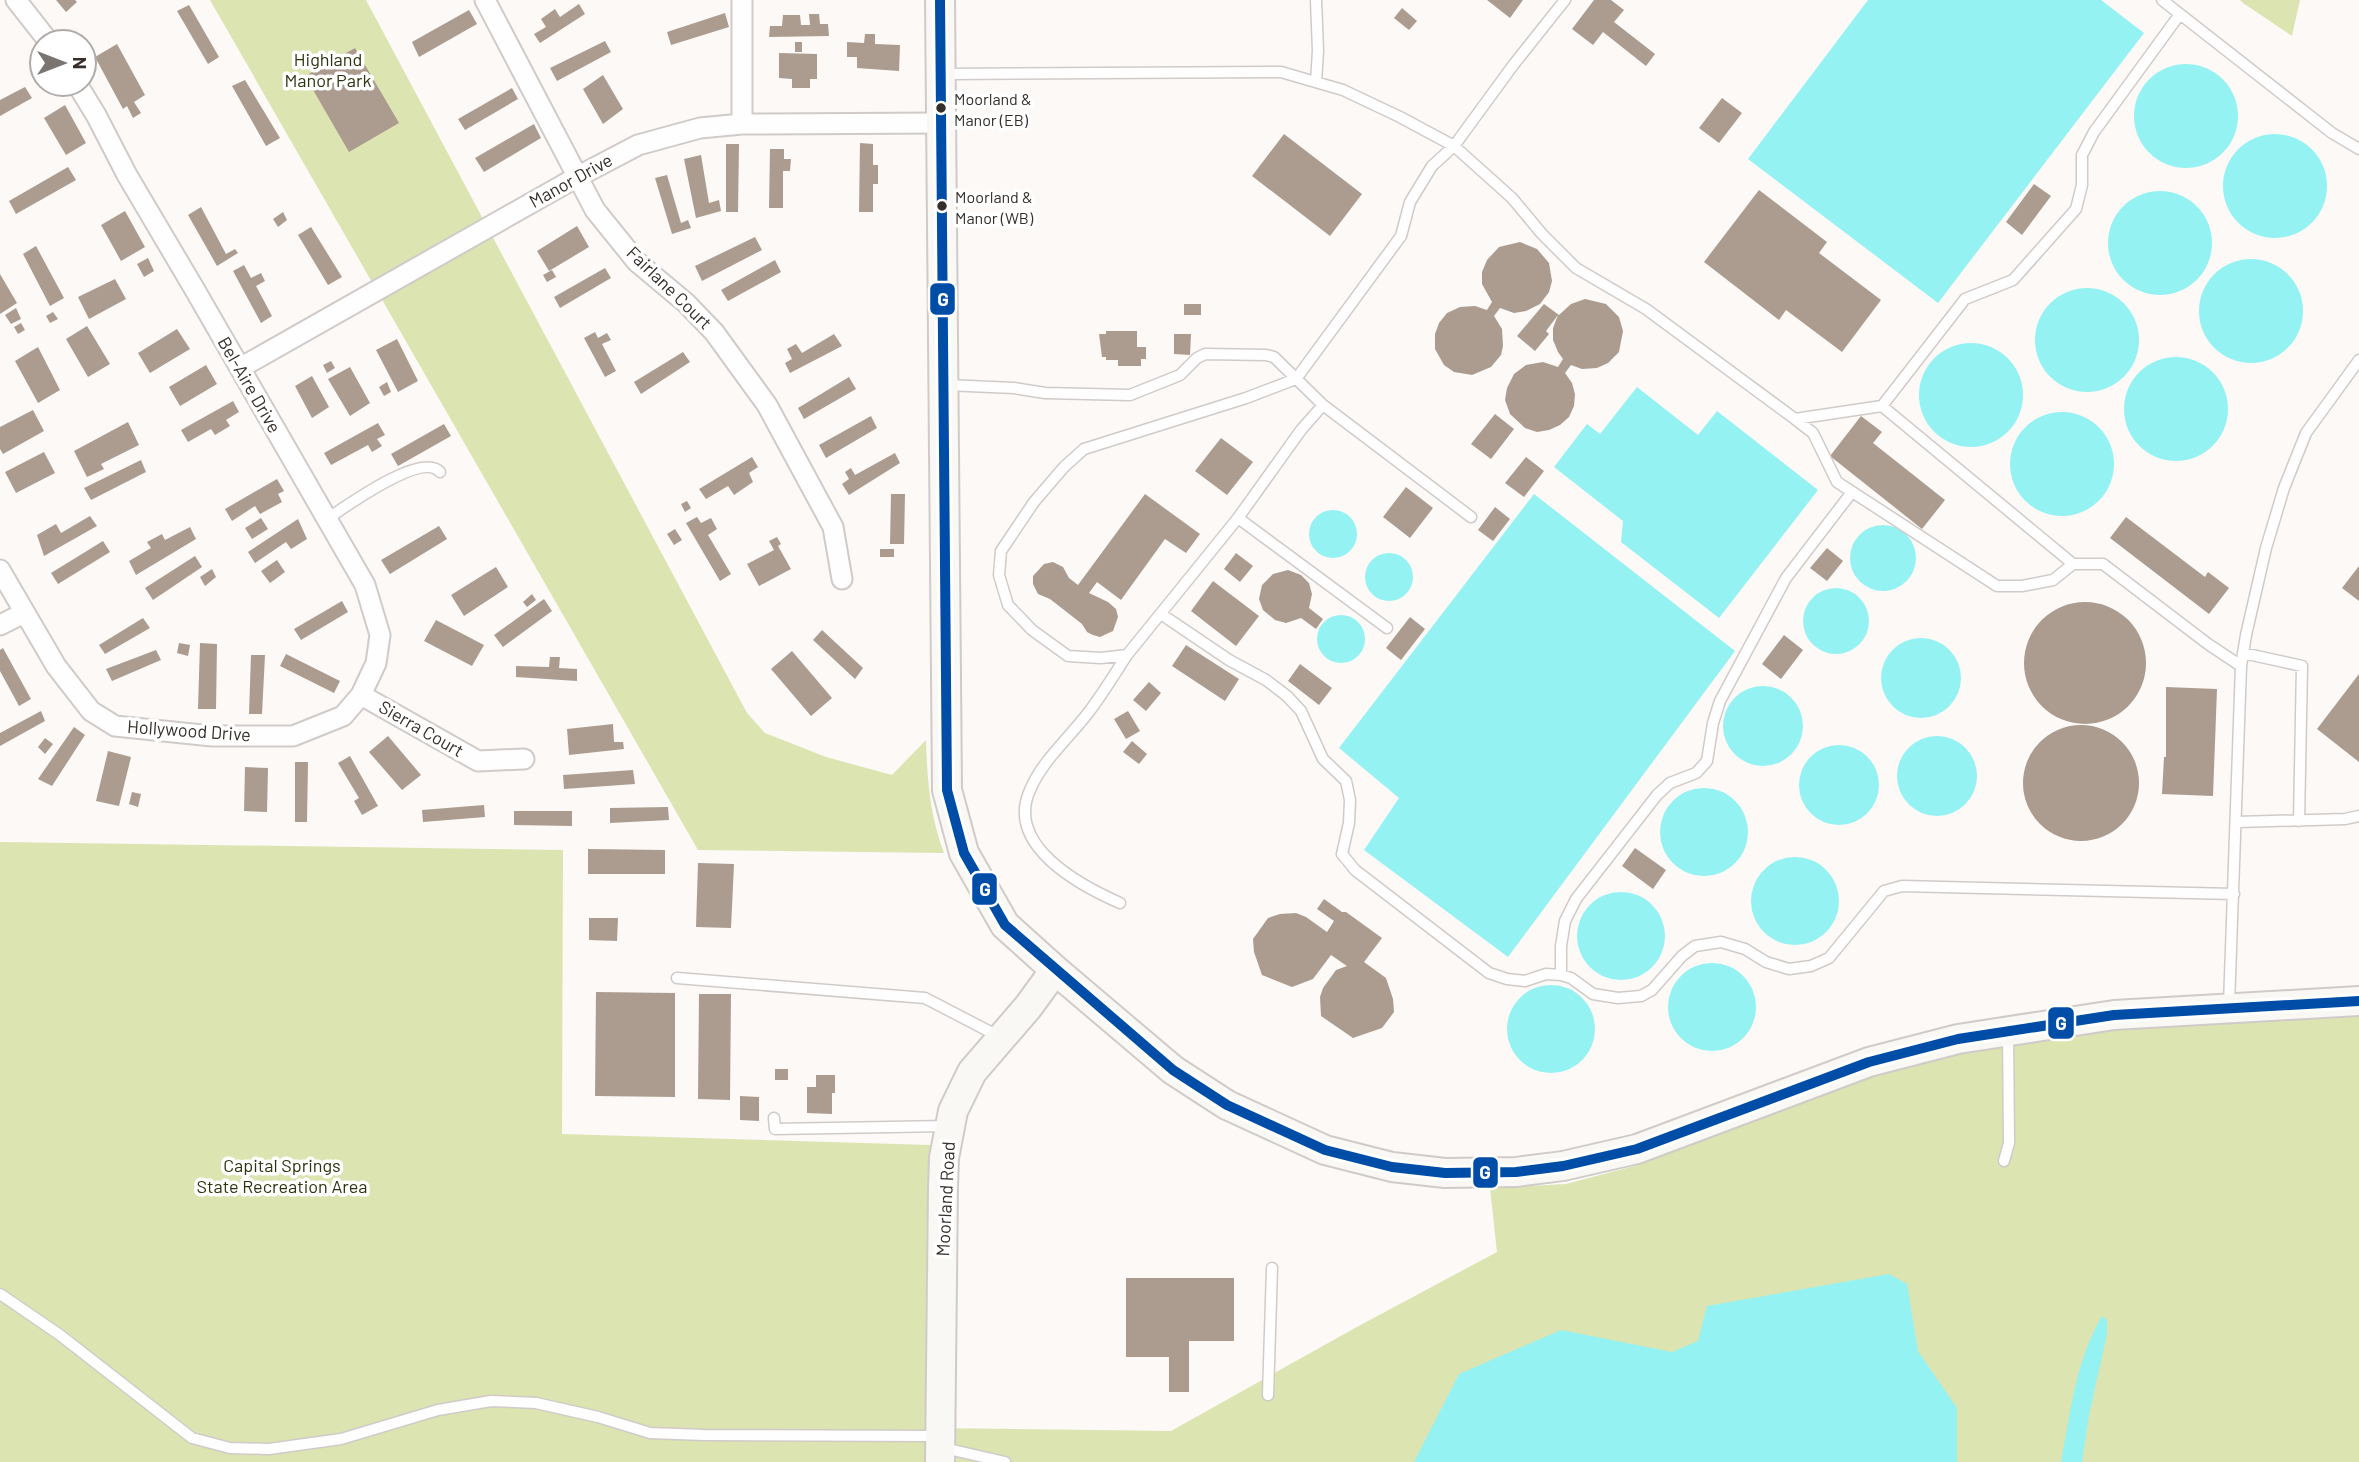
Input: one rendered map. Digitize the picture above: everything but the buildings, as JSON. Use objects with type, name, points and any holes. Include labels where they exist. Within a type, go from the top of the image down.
[{"type":"street","points":[[16,0],[38,28]]},
{"type":"street","name":"Fairlane Court","points":[[485,0],[596,210],[637,262],[686,303],[715,332],[767,405],[833,527],[842,579]]},
{"type":"street","points":[[742,0],[742,124]]},
{"type":"street","points":[[940,0],[947,790],[964,853],[1004,925],[1173,1070],[1227,1105],[1325,1150],[1392,1167],[1445,1173],[1528,1171],[1637,1149],[1869,1062],[1958,1039],[2114,1015],[2359,1001]]},
{"type":"street","name":"Bel-Aire Drive","points":[[86,98],[127,175],[365,585],[380,635],[376,663],[361,695]]},
{"type":"street","name":"Manor Drive","points":[[240,368],[638,145],[700,128],[742,124],[940,123]]},
{"type":"street","name":"Hollywood Drive","points":[[0,570],[56,666],[91,710],[115,726],[212,736],[293,736],[343,716],[361,695]]},
{"type":"street","points":[[0,625],[24,613]]},
{"type":"street","name":"Sierra Court","points":[[361,695],[478,761],[523,759]]},
{"type":"street","name":"Moorland Road","points":[[941,1449],[944,1158],[953,1111],[972,1072],[1028,1007],[1055,970]]},
{"type":"lane","points":[[1316,0],[1316,82]]},
{"type":"lane","points":[[1127,655],[1101,658],[1068,656],[1032,630],[1008,605],[999,575],[1001,551],[1034,502],[1064,467],[1084,449],[1246,398],[1296,379],[1401,236],[1410,202],[1432,166],[1454,146],[1565,0]]},
{"type":"lane","points":[[2162,0],[2332,133],[2359,149]]},
{"type":"lane","points":[[1795,419],[1882,406],[1965,299],[2013,280],[2076,209],[2082,185],[2082,155],[2094,132],[2180,14]]},
{"type":"lane","points":[[941,74],[1282,72],[1343,90],[1454,146],[1512,198],[1542,234],[1576,268],[1646,309],[1813,433],[1837,482],[1997,586],[2022,586],[2053,580],[2073,564],[2104,564],[2241,666]]},
{"type":"lane","points":[[943,385],[1014,388],[1045,393],[1130,394],[1180,375],[1205,354],[1273,357],[1323,405],[1471,517]]},
{"type":"lane","points":[[2229,1009],[2243,653],[2266,548],[2297,455],[2306,433],[2359,360]]},
{"type":"lane","points":[[1120,903],[1091,890],[1041,852],[1031,838],[1026,816],[1028,792],[1039,772],[1089,712],[1127,655],[1238,518],[1301,430],[1323,405]]},
{"type":"lane","points":[[1882,406],[2073,564]]},
{"type":"lane","points":[[327,519],[404,473],[432,467],[440,472]]},
{"type":"lane","points":[[1561,975],[1561,946],[1565,921],[1576,899],[1657,795],[1670,783],[1696,773],[1707,761],[1713,723],[1720,701],[1787,579],[1852,492]]},
{"type":"lane","points":[[1238,518],[1387,628]]},
{"type":"lane","points":[[1161,614],[1229,660],[1266,680],[1301,711],[1323,759],[1346,781],[1350,800],[1349,823],[1342,854],[1355,870],[1489,973],[1507,979],[1525,981],[1546,974],[1561,975],[1571,978],[1593,993],[1618,998],[1641,996],[1653,989],[1682,956],[1695,946],[1721,942],[1745,949],[1766,962],[1789,969],[1811,966],[1829,958],[1884,891],[1902,886],[2234,894]]},
{"type":"lane","points":[[2243,653],[2302,666],[2299,821]]},
{"type":"lane","points":[[2237,822],[2345,819],[2359,816]]},
{"type":"lane","points":[[677,978],[925,998],[1001,1038]]},
{"type":"lane","points":[[2004,1161],[2009,1143],[2008,1031]]},
{"type":"lane","points":[[774,1118],[775,1129],[950,1126]]},
{"type":"lane","points":[[1268,1395],[1272,1268]]},
{"type":"lane","points":[[0,1294],[60,1335],[191,1438],[230,1448],[269,1449],[341,1439],[438,1410],[491,1401],[536,1403],[650,1433],[941,1449],[1005,1462]]},
{"type":"green space","name":"Highland Manor Park","points":[[210,0],[366,0],[747,713],[765,733],[826,757],[892,775],[926,740],[930,797],[944,853],[698,850]]},
{"type":"green space","points":[[2240,0],[2300,0],[2292,36],[2243,3]]},
{"type":"green space","name":"Capital Springs State Recreation Area","points":[[0,842],[563,850],[562,1134],[931,1145],[928,1193],[928,1428],[1171,1431],[1497,1252],[1490,1188],[1566,1184],[1638,1165],[1855,1080],[1931,1057],[2074,1032],[2359,1014],[2359,1462],[0,1462]]},
{"type":"water","points":[[1868,0],[2101,0],[2144,33],[1938,303],[1748,159]]},
{"type":"water","points":[[2186,64],[2206,68],[2229,87],[2234,96],[2238,116],[2234,136],[2215,159],[2206,164],[2186,168],[2166,164],[2143,145],[2138,136],[2134,116],[2138,96],[2157,73],[2166,68]]},
{"type":"water","points":[[2275,134],[2295,138],[2318,157],[2323,166],[2327,186],[2323,206],[2304,229],[2295,234],[2275,238],[2255,234],[2232,215],[2227,206],[2223,186],[2227,166],[2246,143],[2255,138]]},
{"type":"water","points":[[2160,191],[2180,195],[2203,214],[2208,223],[2212,243],[2208,263],[2189,286],[2180,291],[2160,295],[2140,291],[2117,272],[2112,263],[2108,243],[2112,223],[2131,200],[2140,195]]},
{"type":"water","points":[[2251,259],[2271,263],[2294,282],[2299,291],[2303,311],[2299,331],[2280,354],[2271,359],[2251,363],[2231,359],[2208,340],[2203,331],[2199,311],[2203,291],[2222,268],[2231,263]]},
{"type":"water","points":[[2087,288],[2107,292],[2130,311],[2135,320],[2139,340],[2135,360],[2116,383],[2107,388],[2087,392],[2067,388],[2044,369],[2039,360],[2035,340],[2039,320],[2058,297],[2067,292]]},
{"type":"water","points":[[1971,343],[1991,347],[2014,366],[2019,375],[2023,395],[2019,415],[2000,438],[1991,443],[1971,447],[1951,443],[1928,424],[1923,415],[1919,395],[1923,375],[1942,352],[1951,347]]},
{"type":"water","points":[[2176,357],[2196,361],[2219,380],[2224,389],[2228,409],[2224,429],[2205,452],[2196,457],[2176,461],[2156,457],[2133,438],[2128,429],[2124,409],[2128,389],[2147,366],[2156,361]]},
{"type":"water","points":[[1637,387],[1698,435],[1717,411],[1818,490],[1719,618],[1621,542],[1623,521],[1554,467],[1587,424],[1600,434]]},
{"type":"water","points":[[2062,412],[2082,416],[2105,435],[2110,444],[2114,464],[2110,484],[2091,507],[2082,512],[2062,516],[2042,512],[2019,493],[2014,484],[2010,464],[2014,444],[2033,421],[2042,416]]},
{"type":"water","points":[[1534,494],[1735,651],[1508,957],[1364,850],[1399,798],[1339,748]]},
{"type":"water","points":[[1333,510],[1350,517],[1357,534],[1350,551],[1333,558],[1316,551],[1309,534],[1316,517]]},
{"type":"water","points":[[1883,525],[1896,528],[1906,535],[1913,545],[1916,558],[1913,571],[1906,581],[1896,588],[1883,591],[1870,588],[1860,581],[1853,571],[1850,558],[1853,545],[1860,535],[1870,528]]},
{"type":"water","points":[[1389,553],[1406,560],[1413,577],[1406,594],[1389,601],[1372,594],[1365,577],[1372,560]]},
{"type":"water","points":[[1836,588],[1859,598],[1869,621],[1859,644],[1836,654],[1813,644],[1803,621],[1813,598]]},
{"type":"water","points":[[1341,615],[1358,622],[1365,639],[1358,656],[1341,663],[1324,656],[1317,639],[1324,622]]},
{"type":"water","points":[[1921,638],[1936,641],[1949,650],[1958,663],[1961,678],[1958,693],[1949,706],[1936,715],[1921,718],[1906,715],[1893,706],[1884,693],[1881,678],[1884,663],[1893,650],[1906,641]]},
{"type":"water","points":[[1763,686],[1778,689],[1791,698],[1800,711],[1803,726],[1800,741],[1791,754],[1778,763],[1763,766],[1748,763],[1735,754],[1726,741],[1723,726],[1726,711],[1735,698],[1748,689]]},
{"type":"water","points":[[1937,736],[1952,739],[1965,748],[1974,761],[1977,776],[1974,791],[1965,804],[1952,813],[1937,816],[1922,813],[1909,804],[1900,791],[1897,776],[1900,761],[1909,748],[1922,739]]},
{"type":"water","points":[[1839,745],[1854,748],[1867,757],[1876,770],[1879,785],[1876,800],[1867,813],[1854,822],[1839,825],[1824,822],[1811,813],[1802,800],[1799,785],[1802,770],[1811,757],[1824,748]]},
{"type":"water","points":[[1704,788],[1729,795],[1741,807],[1748,832],[1741,857],[1729,869],[1704,876],[1679,869],[1667,857],[1660,832],[1667,807],[1679,795]]},
{"type":"water","points":[[1795,857],[1820,864],[1832,876],[1839,901],[1832,926],[1820,938],[1795,945],[1770,938],[1758,926],[1751,901],[1758,876],[1770,864]]},
{"type":"water","points":[[1621,892],[1646,899],[1658,911],[1665,936],[1658,961],[1646,973],[1621,980],[1596,973],[1584,961],[1577,936],[1584,911],[1596,899]]},
{"type":"water","points":[[1712,963],[1737,970],[1749,982],[1756,1007],[1749,1032],[1737,1044],[1712,1051],[1687,1044],[1675,1032],[1668,1007],[1675,982],[1687,970]]},
{"type":"water","points":[[1551,985],[1576,992],[1588,1004],[1595,1029],[1588,1054],[1576,1066],[1551,1073],[1526,1066],[1514,1054],[1507,1029],[1514,1004],[1526,992]]},
{"type":"water","points":[[1889,1274],[1907,1284],[1918,1351],[1957,1408],[1957,1462],[1414,1462],[1459,1374],[1561,1330],[1672,1352],[1698,1341],[1707,1306]]},
{"type":"water","points":[[2102,1316],[2107,1320],[2107,1334],[2089,1415],[2082,1462],[2061,1462],[2080,1369]]},
{"type":"transit line","name":"G","points":[[940,0],[947,790],[964,853],[1005,925],[1173,1070],[1227,1105],[1325,1150],[1392,1167],[1445,1173],[1516,1172],[1563,1166],[1637,1149],[1869,1062],[1958,1039],[2114,1015],[2359,1001]]},
{"type":"place","name":"Moorland & Manor (EB)","points":[[941,108]]},
{"type":"place","name":"Moorland & Manor (WB)","points":[[942,206]]}]
